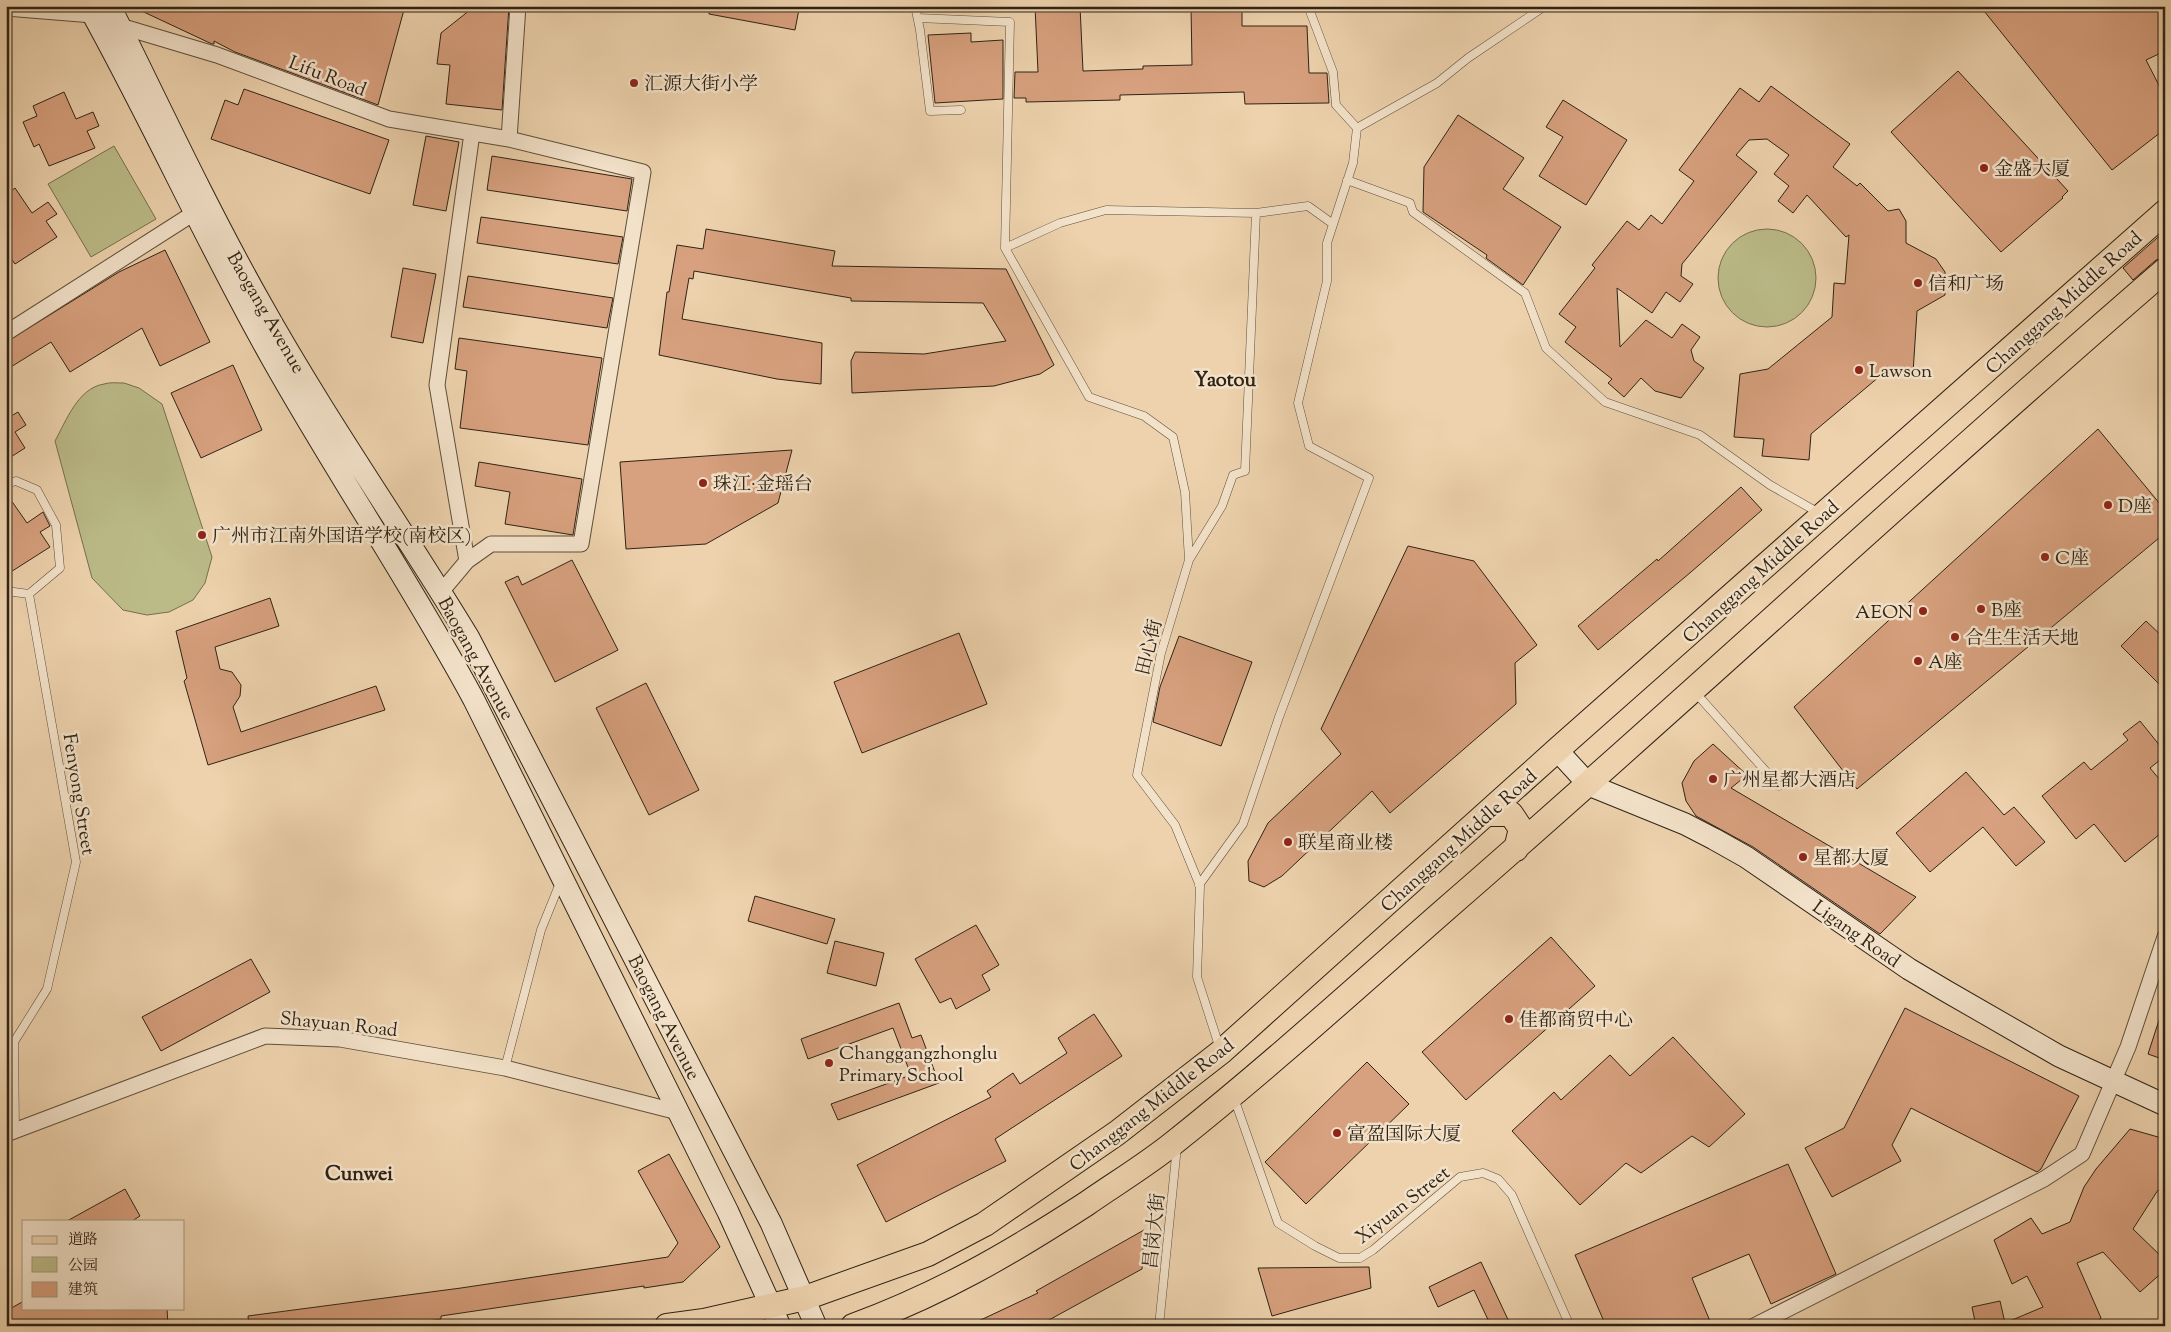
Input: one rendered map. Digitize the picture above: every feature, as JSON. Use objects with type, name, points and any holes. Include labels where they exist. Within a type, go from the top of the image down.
[{"type":"main road","name":"Baogang Avenue","points":[[97,9],[120,26],[221,230],[260,302],[295,362],[469,638],[771,1223],[816,1326]]},
{"type":"main road","name":"Baogang Avenue","points":[[97,9],[194,213],[239,301],[291,393],[446,648],[728,1212],[776,1316]]},
{"type":"main road","name":"Changgang Middle Road","points":[[667,1326],[704,1321],[776,1316],[805,1298],[928,1254],[984,1224],[1117,1134],[1221,1052],[1558,750],[2165,212]]},
{"type":"main road","name":"Changgang Middle Road","points":[[853,1326],[941,1290],[990,1264],[1135,1171],[1178,1140],[1516,849],[1893,510],[2165,270]]},
{"type":"main road","name":"Ligang Road","points":[[1558,750],[1589,784],[1685,824],[1714,839],[1752,861],[1893,958],[2017,1033],[2114,1082],[2165,1105]]},
{"type":"main road","points":[[1487,814],[1511,814],[1522,829],[1516,849]]},
{"type":"street","points":[[509,139],[518,6]]},
{"type":"street","points":[[6,8],[97,9]]},
{"type":"street","name":"Lifu Road","points":[[120,26],[217,55],[389,119],[509,139],[643,172],[581,544],[491,544],[467,561]]},
{"type":"street","points":[[441,592],[467,561],[437,385],[472,132]]},
{"type":"street","points":[[6,334],[194,213]]},
{"type":"street","points":[[1754,1326],[2044,1179],[2082,1154],[2128,1047],[2165,937]]},
{"type":"street","name":"Shayuan Road","points":[[10,1133],[266,1036],[340,1040],[505,1068],[678,1112]]},
{"type":"lane","points":[[915,6],[930,111],[961,110]]},
{"type":"lane","points":[[1199,885],[1243,824],[1279,717],[1369,478],[1309,446],[1298,403],[1327,281],[1327,244],[1353,163],[1357,128],[1336,105],[1333,72],[1308,6]]},
{"type":"lane","points":[[1357,128],[1437,82],[1468,58],[1545,6]]},
{"type":"lane","points":[[918,18],[1010,22],[1005,248],[1060,223],[1106,210],[1256,213],[1308,206],[1333,224]]},
{"type":"lane","points":[[1347,180],[1410,203],[1413,212],[1525,294],[1546,348],[1605,402],[1700,435],[1770,485],[1823,515]]},
{"type":"lane","points":[[1189,560],[1222,506],[1233,475],[1245,471],[1256,213]]},
{"type":"lane","name":"田心街","points":[[1005,248],[1089,397],[1144,416],[1173,436],[1185,492],[1189,560],[1161,653],[1137,775],[1175,825],[1199,885],[1197,977],[1221,1052]]},
{"type":"lane","points":[[6,484],[16,480],[37,490],[56,526],[60,568],[29,594],[6,591]]},
{"type":"lane","name":"Fenyong Street","points":[[10,1133],[14,1042],[47,990],[76,862],[29,594]]},
{"type":"lane","points":[[1693,690],[1779,786]]},
{"type":"lane","points":[[505,1068],[541,930],[562,879]]},
{"type":"lane","name":"Xiyuan Street","points":[[1232,1094],[1278,1223],[1314,1246],[1339,1258],[1360,1258],[1373,1250],[1460,1177],[1483,1173],[1498,1179],[1512,1195],[1570,1326]]},
{"type":"lane","name":"昌岗大街","points":[[1159,1326],[1178,1140]]},
{"type":"green space","points":[[114,146],[156,219],[91,257],[48,184]]},
{"type":"green space","points":[[1767,229],[1786,233],[1801,244],[1812,259],[1816,278],[1812,297],[1801,312],[1786,323],[1767,327],[1748,323],[1733,312],[1722,297],[1718,278],[1722,259],[1733,244],[1748,233]]},
{"type":"green space","points":[[106,383],[124,383],[139,388],[162,404],[212,557],[205,583],[193,600],[169,612],[147,615],[123,610],[92,578],[55,441],[68,415],[87,392]]},
{"type":"building","points":[[131,6],[405,6],[378,105],[235,52],[214,41],[214,44],[212,44]]},
{"type":"building","points":[[475,6],[509,6],[502,110],[446,104],[450,65],[437,64],[441,33]]},
{"type":"building","points":[[709,6],[785,6],[799,9],[795,30],[709,14]]},
{"type":"building","points":[[1035,6],[1080,6],[1083,71],[1143,69],[1143,66],[1192,65],[1191,6],[1242,6],[1242,26],[1307,26],[1309,73],[1327,73],[1329,103],[1245,104],[1244,92],[1120,95],[1120,100],[1026,102],[1026,98],[1014,98],[1015,72],[1038,72]]},
{"type":"building","points":[[1980,6],[2165,6],[2165,51],[2146,60],[2165,97],[2165,129],[2112,170]]},
{"type":"building","points":[[971,33],[971,42],[1003,40],[1003,99],[935,103],[928,35]]},
{"type":"building","points":[[1958,71],[2068,191],[2063,198],[2001,252],[1891,132]]},
{"type":"building","points":[[1771,86],[1850,144],[1833,167],[1857,186],[1860,183],[1888,211],[1899,209],[1906,221],[1906,243],[1936,259],[1945,272],[1945,295],[1917,311],[1913,373],[1886,371],[1811,434],[1809,460],[1762,456],[1764,439],[1734,437],[1740,374],[1768,369],[1832,317],[1834,283],[1845,284],[1849,235],[1846,237],[1807,195],[1793,213],[1778,201],[1789,186],[1774,174],[1789,155],[1767,139],[1749,140],[1736,155],[1757,172],[1682,264],[1681,276],[1693,284],[1680,302],[1666,292],[1652,313],[1617,288],[1620,347],[1646,320],[1672,338],[1682,324],[1700,337],[1691,350],[1694,361],[1704,368],[1681,398],[1655,391],[1641,378],[1624,397],[1608,383],[1612,379],[1565,342],[1576,327],[1559,314],[1595,268],[1592,265],[1627,221],[1639,230],[1651,215],[1662,224],[1694,181],[1679,170],[1740,88],[1759,102]]},
{"type":"building","points":[[244,89],[389,140],[370,194],[211,139],[225,100],[238,105]]},
{"type":"building","points":[[64,92],[76,119],[93,112],[99,126],[87,131],[95,148],[49,166],[39,144],[34,147],[23,122],[37,116],[33,106]]},
{"type":"building","points":[[1563,100],[1627,140],[1586,205],[1539,176],[1563,137],[1546,127]]},
{"type":"building","points":[[1458,115],[1524,158],[1503,189],[1561,227],[1523,285],[1486,258],[1487,255],[1423,212],[1424,167]]},
{"type":"building","points":[[426,136],[459,142],[446,211],[413,205]]},
{"type":"building","points":[[492,156],[632,179],[627,211],[487,190]]},
{"type":"building","points":[[15,188],[32,213],[48,202],[57,214],[46,221],[57,237],[15,264],[6,251],[6,195]]},
{"type":"building","points":[[481,217],[623,237],[618,264],[477,243]]},
{"type":"building","points":[[706,229],[835,251],[832,266],[1006,269],[1054,365],[1040,374],[994,386],[852,393],[851,361],[855,352],[924,354],[1006,341],[983,303],[851,301],[851,298],[694,271],[693,279],[689,278],[682,319],[822,343],[821,384],[777,379],[659,355],[667,292],[669,292],[677,245],[703,249]]},
{"type":"building","points":[[2165,231],[2165,257],[2156,260],[2133,280],[2123,268]]},
{"type":"building","points":[[165,250],[210,342],[160,366],[142,328],[70,372],[51,342],[6,370],[6,342],[119,272]]},
{"type":"building","points":[[403,268],[436,274],[423,343],[391,337]]},
{"type":"building","points":[[468,276],[613,298],[607,328],[463,307]]},
{"type":"building","points":[[459,338],[602,358],[588,445],[460,428],[467,371],[455,369]]},
{"type":"building","points":[[233,365],[262,430],[201,458],[171,393]]},
{"type":"building","points":[[18,412],[26,425],[15,432],[25,448],[6,460],[6,419]]},
{"type":"building","name":"合生生活天地","points":[[2098,429],[2165,510],[2165,533],[1857,789],[1794,707]]},
{"type":"building","name":"珠江·金瑶台","points":[[792,450],[778,503],[706,544],[626,549],[620,462]]},
{"type":"building","points":[[479,462],[582,479],[573,535],[505,524],[510,492],[475,486]]},
{"type":"building","points":[[1741,487],[1762,510],[1598,650],[1578,626],[1657,559],[1658,561]]},
{"type":"building","points":[[6,493],[27,523],[43,512],[50,526],[40,532],[50,547],[6,575]]},
{"type":"building","points":[[1408,546],[1474,561],[1537,645],[1515,663],[1516,704],[1390,813],[1372,791],[1282,876],[1264,887],[1249,881],[1248,861],[1268,823],[1341,754],[1321,729]]},
{"type":"building","points":[[572,560],[618,650],[555,682],[505,582],[518,576],[522,585]]},
{"type":"building","points":[[270,598],[279,626],[215,647],[220,669],[232,672],[241,685],[240,696],[233,707],[241,732],[376,686],[385,710],[208,765],[184,681],[187,678],[176,631]]},
{"type":"building","points":[[2146,621],[2165,639],[2165,690],[2121,646]]},
{"type":"building","points":[[959,633],[987,704],[862,753],[834,682]]},
{"type":"building","points":[[1179,636],[1252,662],[1221,746],[1153,722],[1160,687]]},
{"type":"building","points":[[646,683],[699,790],[649,815],[596,708]]},
{"type":"building","points":[[2140,721],[2165,752],[2165,756],[2150,768],[2165,786],[2165,830],[2125,862],[2094,824],[2076,839],[2042,796],[2084,762],[2091,770],[2128,740],[2123,734]]},
{"type":"building","name":"星都大厦","points":[[1713,744],[1747,775],[1731,788],[1916,897],[1880,934],[1753,847],[1696,816],[1686,801],[1682,783],[1694,761]]},
{"type":"building","points":[[1966,772],[2004,815],[2014,807],[2045,842],[2016,866],[1983,827],[1930,872],[1896,833]]},
{"type":"building","points":[[755,896],[835,919],[827,944],[748,921]]},
{"type":"building","points":[[976,925],[999,965],[982,975],[990,990],[956,1009],[951,998],[940,1003],[915,959]]},
{"type":"building","name":"佳都商贸中心","points":[[1551,937],[1595,986],[1466,1100],[1422,1052]]},
{"type":"building","points":[[835,941],[884,953],[876,986],[827,973]]},
{"type":"building","points":[[251,959],[270,992],[161,1051],[142,1017]]},
{"type":"building","points":[[899,1003],[912,1038],[921,1035],[939,1083],[838,1120],[831,1104],[911,1075],[893,1028],[808,1059],[801,1039]]},
{"type":"building","points":[[1905,1008],[2079,1096],[2041,1169],[2037,1172],[1911,1108],[1892,1145],[1901,1161],[1832,1197],[1805,1148],[1844,1128]]},
{"type":"building","points":[[2162,1011],[2165,1012],[2165,1060],[2148,1054]]},
{"type":"building","points":[[1094,1014],[1122,1056],[995,1139],[1006,1161],[886,1222],[857,1165],[991,1097],[987,1091],[1013,1073],[1020,1084],[1067,1053],[1058,1038]]},
{"type":"building","points":[[1673,1037],[1745,1114],[1709,1147],[1692,1136],[1641,1173],[1626,1163],[1580,1205],[1512,1131],[1554,1092],[1561,1100],[1610,1055],[1630,1076]]},
{"type":"building","name":"富盈国际大厦","points":[[1367,1062],[1409,1104],[1306,1204],[1265,1162]]},
{"type":"building","points":[[2130,1129],[2165,1139],[2165,1195],[2158,1190],[2133,1229],[2165,1260],[2165,1270],[2140,1292],[2103,1252],[2077,1263],[2101,1318],[2094,1326],[1976,1326],[1972,1307],[2000,1301],[2005,1323],[2043,1307],[2027,1276],[2012,1284],[1994,1240],[2031,1218],[2042,1234],[2070,1222],[2084,1187],[2096,1169]]},
{"type":"building","points":[[669,1154],[720,1247],[683,1282],[441,1316],[441,1319],[391,1326],[249,1326],[248,1316],[461,1288],[668,1257],[678,1243],[638,1171]]},
{"type":"building","points":[[1788,1164],[1836,1274],[1771,1304],[1749,1254],[1692,1278],[1712,1326],[1606,1326],[1575,1255]]},
{"type":"building","points":[[125,1189],[140,1216],[134,1220],[69,1220]]},
{"type":"building","points":[[1144,1230],[1142,1269],[1038,1326],[968,1326],[1038,1293],[1036,1291]]},
{"type":"building","points":[[1481,1262],[1511,1326],[1491,1326],[1474,1290],[1438,1307],[1429,1287]]},
{"type":"building","points":[[1369,1267],[1371,1288],[1272,1316],[1258,1268]]},
{"type":"building","points":[[22,1302],[22,1310],[167,1310],[168,1326],[6,1326],[6,1311]]},
{"type":"place","name":"汇源大街小学","points":[[634,83]]},
{"type":"place","name":"金盛大厦","points":[[1984,168]]},
{"type":"place","name":"信和广场","points":[[1918,283]]},
{"type":"place","name":"Lawson","points":[[1859,370]]},
{"type":"place","name":"珠江·金瑶台","points":[[703,483]]},
{"type":"place","name":"D座","points":[[2108,505]]},
{"type":"place","name":"广州市江南外国语学校(南校区)","points":[[202,535]]},
{"type":"place","name":"C座","points":[[2045,557]]},
{"type":"place","name":"B座","points":[[1981,609]]},
{"type":"place","name":"AEON","points":[[1923,611]]},
{"type":"place","name":"合生生活天地","points":[[1955,637]]},
{"type":"place","name":"A座","points":[[1918,661]]},
{"type":"place","name":"广州星都大酒店","points":[[1713,779]]},
{"type":"place","name":"联星商业楼","points":[[1288,842]]},
{"type":"place","name":"星都大厦","points":[[1803,857]]},
{"type":"place","name":"佳都商贸中心","points":[[1509,1019]]},
{"type":"place","name":"Changgangzhonglu Primary School","points":[[829,1063]]},
{"type":"place","name":"富盈国际大厦","points":[[1337,1133]]},
{"type":"district","name":"Yaotou","points":[[1225,379]]},
{"type":"district","name":"Cunwei","points":[[359,1173]]}]
